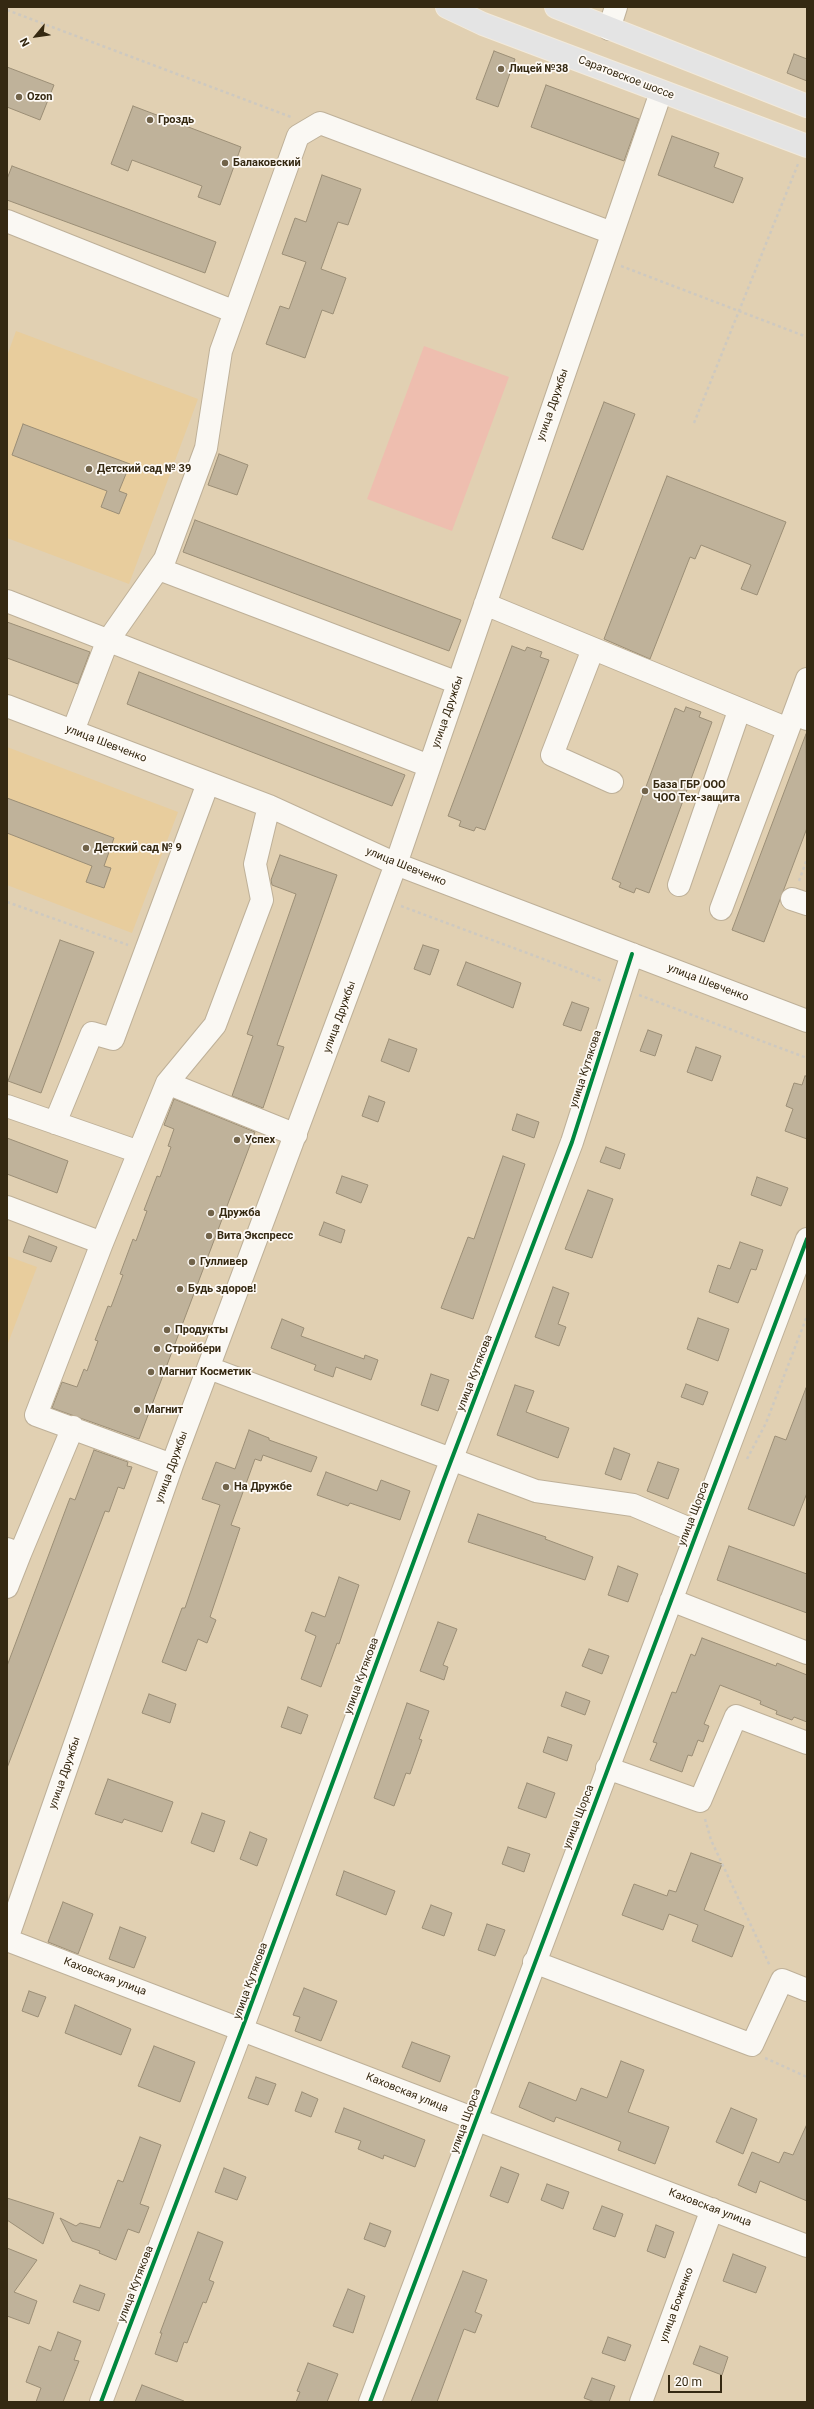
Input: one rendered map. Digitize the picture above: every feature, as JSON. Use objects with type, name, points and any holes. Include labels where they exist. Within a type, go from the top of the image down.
[{"type":"main road","name":"Саратовское шоссе","points":[[447,7],[482,24],[661,92],[802,155]]},
{"type":"main road","points":[[556,7],[807,106]]},
{"type":"street","points":[[609,29],[616,7]]},
{"type":"street","name":"улица Дружбы","points":[[7,1939],[172,1464],[396,864],[661,92]]},
{"type":"street","points":[[73,731],[107,642],[165,559],[206,448],[221,351],[298,136],[320,123],[612,234]]},
{"type":"street","points":[[7,221],[235,312]]},
{"type":"street","points":[[158,569],[458,683]]},
{"type":"street","points":[[7,601],[107,642],[429,766]]},
{"type":"street","points":[[485,604],[740,711],[796,721]]},
{"type":"street","points":[[593,650],[552,755],[612,782]]},
{"type":"street","points":[[721,909],[796,721],[807,679]]},
{"type":"street","name":"улица Шевченко","points":[[7,706],[269,806],[396,864],[807,1021]]},
{"type":"street","points":[[679,885],[740,711]]},
{"type":"street","points":[[55,1123],[92,1033],[113,1039],[208,783]]},
{"type":"street","points":[[172,1464],[36,1414],[102,1243],[167,1082],[215,1025],[262,900],[255,864],[269,806]]},
{"type":"street","name":"улица Кутякова","points":[[101,2402],[242,2029],[452,1459],[572,1142],[632,954]]},
{"type":"street","points":[[167,1082],[296,1135]]},
{"type":"street","points":[[7,1106],[139,1152]]},
{"type":"street","points":[[7,1207],[102,1243]]},
{"type":"street","name":"улица Щорса","points":[[370,2402],[534,1962],[807,1240]]},
{"type":"street","points":[[209,1368],[536,1491],[633,1505],[697,1532]]},
{"type":"street","points":[[7,1587],[13,1551],[73,1427]]},
{"type":"street","points":[[671,1600],[807,1653]]},
{"type":"street","points":[[608,1768],[700,1801],[736,1716],[807,1743]]},
{"type":"street","name":"Каховская улица","points":[[7,1939],[476,2121],[807,2246]]},
{"type":"street","points":[[534,1962],[752,2045],[782,1980],[807,1990]]},
{"type":"street","name":"улица Боженко","points":[[641,2402],[712,2209]]},
{"type":"path","points":[[7,10],[314,126]]},
{"type":"path","points":[[694,424],[802,155]]},
{"type":"path","points":[[603,259],[807,338]]},
{"type":"path","points":[[383,899],[807,1058]]},
{"type":"path","points":[[7,902],[146,951]]},
{"type":"path","points":[[700,1801],[711,1840],[779,1985]]},
{"type":"path","points":[[752,2045],[756,2054],[807,2077]]},
{"type":"shaded area","name":"Детский сад № 39","points":[[16,331],[198,399],[129,584],[7,538],[7,356]]},
{"type":"shaded area","points":[[424,346],[509,377],[452,531],[367,499]]},
{"type":"shaded area","name":"Детский сад № 9","points":[[7,747],[178,812],[132,933],[7,885]]},
{"type":"shaded area","points":[[7,1256],[37,1267],[7,1346]]},
{"type":"building","points":[[494,51],[515,59],[498,107],[476,99]]},
{"type":"building","points":[[794,54],[807,59],[807,81],[787,73]]},
{"type":"building","points":[[7,67],[54,85],[40,120],[7,107]]},
{"type":"building","points":[[546,85],[639,119],[624,161],[531,127]]},
{"type":"building","points":[[133,106],[241,147],[220,205],[198,197],[202,186],[132,160],[128,171],[111,164]]},
{"type":"building","points":[[672,136],[719,153],[714,167],[743,178],[733,203],[658,175]]},
{"type":"building","points":[[12,166],[216,242],[205,273],[7,200],[7,179]]},
{"type":"building","points":[[322,175],[361,189],[348,225],[338,222],[321,269],[346,278],[333,314],[322,310],[305,358],[266,344],[280,306],[289,309],[306,262],[282,254],[295,218],[306,222]]},
{"type":"building","points":[[604,402],[635,414],[583,550],[552,538]]},
{"type":"building","points":[[23,424],[130,464],[119,491],[127,494],[119,514],[101,507],[107,491],[12,455]]},
{"type":"building","points":[[219,454],[248,465],[237,495],[208,485]]},
{"type":"building","points":[[667,476],[786,522],[757,595],[741,589],[751,565],[701,545],[695,559],[690,557],[650,659],[604,639]]},
{"type":"building","points":[[195,520],[461,620],[449,651],[183,552]]},
{"type":"building","points":[[7,622],[90,652],[78,684],[7,658]]},
{"type":"building","points":[[512,646],[525,651],[527,647],[542,652],[540,657],[549,660],[485,830],[476,827],[474,831],[459,826],[461,821],[448,816]]},
{"type":"building","points":[[139,672],[405,775],[392,806],[127,704]]},
{"type":"building","points":[[686,707],[701,712],[699,717],[712,722],[649,893],[636,888],[634,893],[619,887],[621,883],[612,879],[675,708],[684,712]]},
{"type":"building","points":[[806,734],[807,828],[764,942],[732,930]]},
{"type":"building","points":[[7,798],[114,838],[104,866],[111,868],[104,888],[86,882],[92,866],[7,833]]},
{"type":"building","points":[[280,855],[337,875],[277,1045],[284,1047],[263,1108],[232,1096],[253,1036],[247,1034],[296,894],[272,885],[271,880]]},
{"type":"building","points":[[60,940],[94,952],[41,1093],[8,1081]]},
{"type":"building","points":[[423,945],[439,950],[430,975],[414,969]]},
{"type":"building","points":[[466,962],[521,983],[513,1008],[457,985]]},
{"type":"building","points":[[572,1002],[589,1008],[581,1031],[563,1025]]},
{"type":"building","points":[[648,1030],[662,1035],[655,1056],[640,1051]]},
{"type":"building","points":[[389,1039],[417,1049],[409,1072],[381,1061]]},
{"type":"building","points":[[696,1047],[721,1056],[712,1081],[687,1072]]},
{"type":"building","points":[[805,1076],[807,1076],[807,1139],[785,1131],[793,1109],[786,1106],[794,1083],[802,1085]]},
{"type":"building","points":[[369,1096],[385,1102],[378,1122],[362,1116]]},
{"type":"building","points":[[174,1099],[255,1132],[139,1439],[52,1408],[62,1382],[77,1387],[84,1369],[87,1371],[98,1341],[95,1340],[108,1306],[111,1307],[123,1275],[120,1274],[133,1239],[136,1241],[147,1211],[144,1210],[157,1176],[160,1177],[171,1147],[168,1146],[174,1129],[164,1125]]},
{"type":"building","points":[[517,1114],[539,1122],[534,1138],[512,1130]]},
{"type":"building","points":[[7,1138],[68,1161],[57,1193],[7,1174]]},
{"type":"building","points":[[606,1147],[625,1154],[620,1169],[600,1162]]},
{"type":"building","points":[[503,1156],[525,1164],[473,1319],[441,1308],[468,1237],[474,1239]]},
{"type":"building","points":[[342,1176],[368,1185],[361,1203],[336,1193]]},
{"type":"building","points":[[757,1177],[788,1188],[781,1206],[751,1195]]},
{"type":"building","points":[[588,1190],[613,1199],[592,1258],[565,1249]]},
{"type":"building","points":[[324,1222],[345,1230],[341,1243],[319,1235]]},
{"type":"building","points":[[29,1236],[57,1247],[51,1262],[23,1252]]},
{"type":"building","points":[[740,1242],[763,1250],[756,1270],[751,1269],[738,1303],[709,1292],[718,1265],[730,1269]]},
{"type":"building","points":[[553,1287],[569,1293],[558,1324],[566,1327],[559,1346],[535,1337]]},
{"type":"building","points":[[698,1318],[729,1329],[718,1361],[687,1349]]},
{"type":"building","points":[[282,1319],[304,1328],[301,1336],[364,1359],[365,1355],[378,1360],[371,1380],[336,1367],[333,1377],[314,1370],[316,1365],[271,1348]]},
{"type":"building","points":[[431,1374],[449,1380],[438,1411],[421,1405]]},
{"type":"building","points":[[686,1384],[708,1392],[703,1405],[681,1397]]},
{"type":"building","points":[[515,1385],[534,1391],[526,1412],[569,1428],[558,1458],[497,1435]]},
{"type":"building","points":[[806,1388],[807,1493],[794,1526],[748,1509],[775,1436],[786,1440]]},
{"type":"building","points":[[249,1430],[269,1438],[269,1440],[317,1457],[311,1472],[263,1455],[261,1461],[255,1459],[231,1525],[240,1528],[210,1617],[216,1620],[207,1643],[198,1639],[186,1671],[162,1662],[182,1608],[185,1608],[220,1505],[202,1499],[216,1462],[235,1469]]},
{"type":"building","points":[[614,1448],[630,1454],[621,1480],[605,1474]]},
{"type":"building","points":[[94,1450],[128,1462],[127,1466],[132,1467],[124,1489],[118,1487],[109,1512],[105,1511],[7,1768],[7,1666],[70,1498],[75,1500]]},
{"type":"building","points":[[658,1462],[679,1469],[668,1499],[647,1491]]},
{"type":"building","points":[[326,1472],[377,1491],[381,1480],[410,1491],[400,1520],[350,1503],[348,1506],[317,1495]]},
{"type":"building","points":[[478,1514],[546,1537],[545,1539],[593,1557],[585,1580],[468,1542]]},
{"type":"building","points":[[729,1546],[807,1574],[807,1613],[717,1580]]},
{"type":"building","points":[[618,1566],[638,1574],[628,1602],[608,1595]]},
{"type":"building","points":[[339,1577],[359,1585],[339,1644],[337,1643],[321,1687],[301,1679],[316,1636],[305,1631],[312,1612],[325,1617]]},
{"type":"building","points":[[438,1622],[457,1629],[443,1665],[448,1667],[444,1680],[420,1671]]},
{"type":"building","points":[[702,1638],[776,1666],[777,1663],[807,1675],[807,1722],[794,1717],[792,1720],[776,1714],[777,1711],[760,1704],[761,1701],[720,1685],[704,1724],[709,1726],[703,1742],[698,1740],[692,1756],[688,1755],[682,1772],[650,1760],[657,1743],[653,1742],[672,1692],[676,1693],[691,1654],[695,1656]]},
{"type":"building","points":[[589,1649],[609,1656],[602,1674],[582,1666]]},
{"type":"building","points":[[566,1692],[590,1701],[585,1715],[561,1706]]},
{"type":"building","points":[[149,1694],[176,1704],[170,1723],[142,1713]]},
{"type":"building","points":[[407,1703],[429,1711],[419,1739],[422,1740],[410,1774],[406,1773],[394,1806],[374,1798]]},
{"type":"building","points":[[288,1707],[308,1715],[301,1734],[281,1727]]},
{"type":"building","points":[[548,1737],[572,1745],[567,1761],[543,1752]]},
{"type":"building","points":[[108,1779],[173,1802],[162,1832],[124,1819],[122,1823],[95,1814]]},
{"type":"building","points":[[527,1783],[555,1793],[546,1818],[518,1808]]},
{"type":"building","points":[[202,1813],[225,1821],[214,1852],[191,1843]]},
{"type":"building","points":[[250,1832],[267,1839],[257,1866],[240,1859]]},
{"type":"building","points":[[508,1847],[530,1854],[524,1872],[502,1864]]},
{"type":"building","points":[[691,1853],[722,1864],[704,1910],[744,1926],[732,1957],[692,1941],[698,1925],[669,1914],[663,1930],[622,1915],[634,1884],[667,1896],[669,1890],[676,1892]]},
{"type":"building","points":[[344,1871],[395,1891],[386,1915],[336,1895]]},
{"type":"building","points":[[63,1902],[93,1914],[78,1954],[48,1942]]},
{"type":"building","points":[[431,1905],[452,1913],[444,1936],[422,1928]]},
{"type":"building","points":[[487,1924],[505,1930],[495,1956],[478,1950]]},
{"type":"building","points":[[120,1927],[146,1937],[134,1968],[109,1959]]},
{"type":"building","points":[[304,1988],[337,2001],[321,2041],[295,2031],[300,2017],[293,2015]]},
{"type":"building","points":[[29,1991],[46,1997],[38,2017],[22,2011]]},
{"type":"building","points":[[75,2005],[131,2029],[121,2055],[65,2033]]},
{"type":"building","points":[[412,2042],[450,2056],[440,2082],[402,2067]]},
{"type":"building","points":[[154,2046],[195,2062],[180,2102],[138,2086]]},
{"type":"building","points":[[621,2061],[644,2070],[628,2112],[669,2127],[655,2164],[618,2150],[621,2142],[556,2117],[554,2122],[519,2107],[529,2082],[576,2101],[581,2088],[607,2098]]},
{"type":"building","points":[[256,2077],[276,2084],[268,2105],[248,2098]]},
{"type":"building","points":[[302,2092],[318,2099],[311,2117],[295,2111]]},
{"type":"building","points":[[344,2108],[425,2140],[415,2167],[384,2155],[383,2159],[358,2149],[361,2141],[335,2132]]},
{"type":"building","points":[[731,2108],[757,2119],[743,2154],[716,2142]]},
{"type":"building","points":[[807,2124],[807,2201],[760,2181],[756,2193],[738,2185],[752,2152],[779,2163],[784,2152],[793,2155]]},
{"type":"building","points":[[140,2137],[161,2145],[140,2204],[149,2207],[139,2233],[128,2229],[116,2260],[99,2253],[100,2251],[72,2241],[60,2218],[76,2226],[80,2223],[100,2228],[118,2180],[123,2182]]},
{"type":"building","points":[[501,2167],[519,2174],[508,2203],[490,2196]]},
{"type":"building","points":[[224,2168],[246,2177],[237,2200],[215,2192]]},
{"type":"building","points":[[547,2184],[569,2192],[563,2209],[541,2200]]},
{"type":"building","points":[[7,2198],[54,2213],[43,2244],[7,2220]]},
{"type":"building","points":[[602,2206],[623,2214],[615,2237],[593,2229]]},
{"type":"building","points":[[370,2223],[391,2231],[385,2247],[364,2239]]},
{"type":"building","points":[[656,2225],[674,2232],[665,2258],[647,2251]]},
{"type":"building","points":[[198,2232],[223,2242],[209,2280],[214,2282],[206,2303],[203,2302],[187,2343],[184,2342],[177,2362],[155,2354],[162,2333],[160,2333]]},
{"type":"building","points":[[7,2248],[37,2260],[14,2292],[37,2301],[29,2324],[7,2316]]},
{"type":"building","points":[[733,2254],[766,2267],[756,2293],[723,2281]]},
{"type":"building","points":[[463,2271],[487,2280],[475,2312],[482,2315],[475,2333],[464,2329],[437,2402],[411,2402]]},
{"type":"building","points":[[80,2285],[105,2294],[99,2311],[73,2302]]},
{"type":"building","points":[[348,2289],[365,2296],[353,2333],[333,2326]]},
{"type":"building","points":[[58,2332],[81,2341],[74,2360],[79,2361],[63,2402],[36,2402],[41,2388],[26,2382],[39,2346],[51,2351]]},
{"type":"building","points":[[608,2337],[631,2345],[625,2361],[602,2353]]},
{"type":"building","points":[[700,2346],[728,2357],[722,2375],[693,2364]]},
{"type":"building","points":[[308,2363],[338,2374],[327,2402],[296,2402],[300,2392],[297,2391]]},
{"type":"building","points":[[592,2378],[615,2386],[609,2402],[595,2402],[584,2398]]},
{"type":"building","points":[[142,2385],[184,2401],[135,2402]]},
{"type":"cycle path","points":[[101,2402],[242,2029],[443,1482],[572,1142],[632,954]]},
{"type":"cycle path","points":[[370,2402],[807,1239]]},
{"type":"place","name":"Лицей №38","points":[[501,69]]},
{"type":"place","name":"Ozon","points":[[19,97]]},
{"type":"place","name":"Гроздь","points":[[150,120]]},
{"type":"place","name":"Балаковский","points":[[225,163]]},
{"type":"place","name":"Детский сад № 39","points":[[89,469]]},
{"type":"place","name":"База ГБР ООО ЧОО Тех-защита","points":[[645,791]]},
{"type":"place","name":"Детский сад № 9","points":[[86,848]]},
{"type":"place","name":"Успех","points":[[237,1140]]},
{"type":"place","name":"Дружба","points":[[211,1213]]},
{"type":"place","name":"Вита Экспресс","points":[[209,1236]]},
{"type":"place","name":"Гулливер","points":[[192,1262]]},
{"type":"place","name":"Будь здоров!","points":[[180,1289]]},
{"type":"place","name":"Продукты","points":[[167,1330]]},
{"type":"place","name":"Стройбери","points":[[157,1349]]},
{"type":"place","name":"Магнит Косметик","points":[[151,1372]]},
{"type":"place","name":"Магнит","points":[[137,1410]]},
{"type":"place","name":"На Дружбе","points":[[226,1487]]}]
